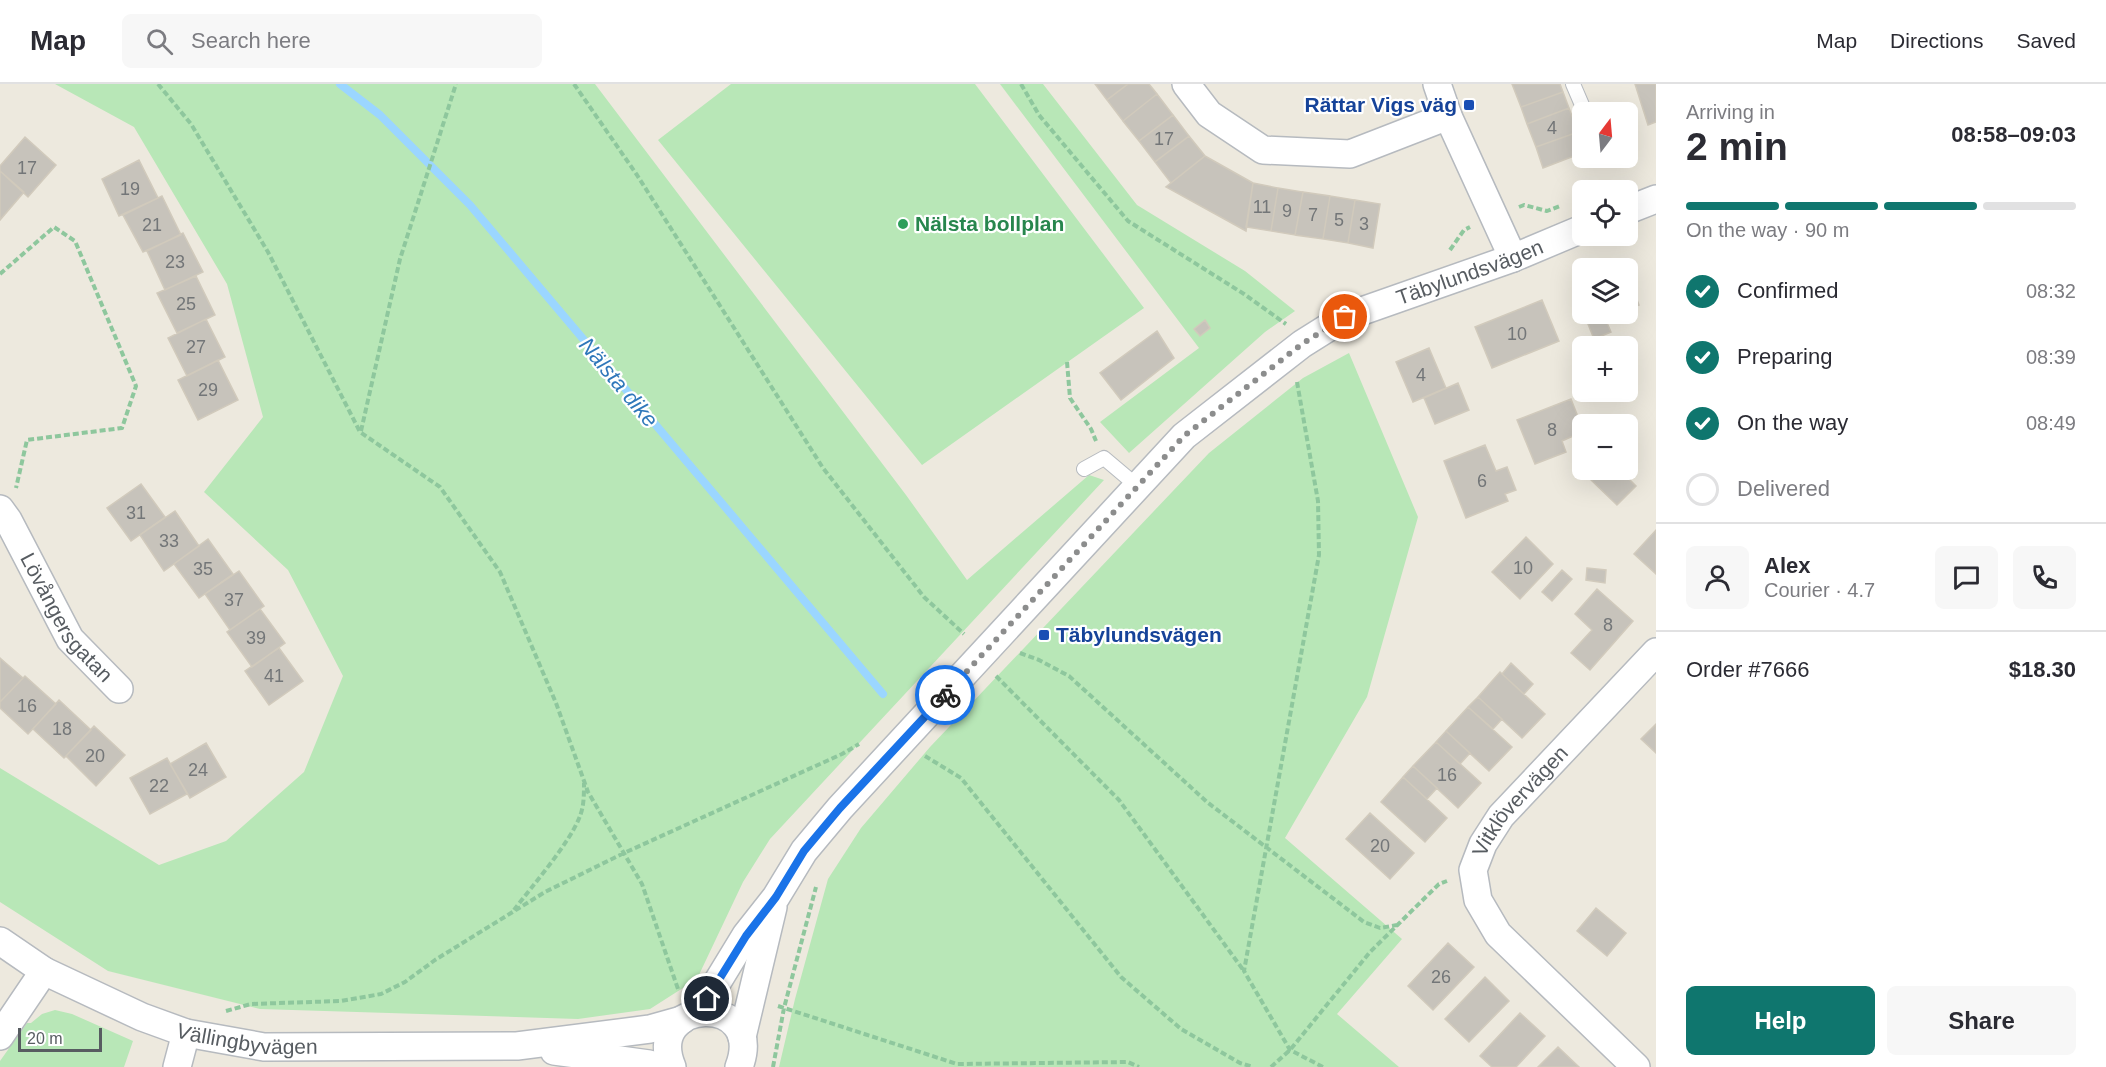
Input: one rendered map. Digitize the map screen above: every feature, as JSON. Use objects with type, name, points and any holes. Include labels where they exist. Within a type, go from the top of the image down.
[{"type":"street","points":[[1186,84],[1209,114],[1263,150],[1350,154],[1448,116]]},
{"type":"street","points":[[1437,84],[1448,116],[1513,258]]},
{"type":"street","points":[[1638,206],[1656,199]]},
{"type":"street","name":"Täbylundsvägen","points":[[672,1067],[668,1052],[669,1040],[674,1029],[707,999],[746,936],[776,897],[804,851],[840,808],[1136,485],[1184,436],[1302,344],[1345,317],[1513,258],[1572,233]]},
{"type":"street","name":"Lövångersgatan","points":[[4,514],[70,639],[119,689]]},
{"type":"street","name":"Vitklövervägen","points":[[1636,1067],[1498,934],[1478,900],[1473,870],[1483,844],[1502,816],[1656,652]]},
{"type":"street","name":"Täbylundsvägen","points":[[739,1067],[744,1049],[742,1037],[776,897]]},
{"type":"street","name":"Vällingbyvägen","points":[[0,941],[44,971],[142,1017],[186,1033],[264,1047],[517,1047],[650,1029],[704,1011],[722,1015],[736,1026],[742,1037]]},
{"type":"street","points":[[0,1036],[44,971]]},
{"type":"street","points":[[177,1067],[186,1033]]},
{"type":"street","name":"Vällingbyvägen","points":[[517,1047],[659,1067]]},
{"type":"lane","points":[[1574,84],[1581,102]]},
{"type":"lane","points":[[1084,469],[1104,458],[1136,485]]},
{"type":"path","points":[[158,84],[190,124],[268,252],[360,432],[440,487],[500,572],[556,703],[588,792],[642,884],[678,990],[715,985]]},
{"type":"path","points":[[360,432],[400,259],[456,84]]},
{"type":"path","points":[[574,84],[637,175],[824,468],[924,597],[967,637]]},
{"type":"path","points":[[1022,84],[1039,115],[1128,221],[1244,294],[1289,326]]},
{"type":"path","points":[[0,274],[54,227],[75,241],[136,386],[122,428],[27,440],[4,514]]},
{"type":"path","points":[[1067,362],[1070,398],[1091,429],[1104,458]]},
{"type":"path","points":[[1244,971],[1318,555],[1318,501],[1295,375]]},
{"type":"path","points":[[1014,650],[1069,676],[1207,802],[1364,921],[1380,928],[1397,926]]},
{"type":"path","points":[[993,672],[1119,800],[1244,971],[1290,1050],[1323,1067]]},
{"type":"path","points":[[219,1013],[251,1004],[341,1001],[381,994],[545,892],[624,853],[842,754],[868,739]]},
{"type":"path","points":[[919,752],[961,778],[1121,977],[1181,1029],[1240,1063],[1253,1067]]},
{"type":"path","points":[[512,913],[566,840],[580,817],[584,797],[584,779]]},
{"type":"path","points":[[1271,1067],[1290,1050],[1370,952],[1438,884],[1473,870]]},
{"type":"path","points":[[773,1067],[784,1008],[817,886]]},
{"type":"path","points":[[752,997],[957,1064]]},
{"type":"path","points":[[948,1067],[957,1064],[1128,1062],[1139,1067]]},
{"type":"green space","points":[[55,84],[595,84],[906,495],[967,580],[1089,475],[1104,480],[770,839],[743,882],[697,979],[650,1009],[578,1019],[260,1009],[108,971],[0,902],[0,768],[159,865],[226,841],[304,772],[343,676],[288,570],[204,492],[263,417],[227,284],[134,127]]},
{"type":"green space","name":"Nälsta bollplan","points":[[731,84],[975,84],[1144,308],[922,465],[658,140]]},
{"type":"green space","points":[[1000,84],[1043,84],[1137,205],[1245,271],[1295,311],[1265,332],[1129,453],[1100,422],[1199,348]]},
{"type":"green space","points":[[1349,353],[1418,517],[1367,697],[1285,838],[1402,939],[1337,1014],[1399,1067],[779,1067],[828,879],[861,828],[930,747],[1209,453],[1303,378]]},
{"type":"green space","points":[[55,1010],[72,1014],[133,1041],[124,1067],[0,1067],[0,1061],[27,1023],[31,1023],[42,1014]]},
{"type":"building","points":[[1095,84],[1128,84],[1107,100]]},
{"type":"building","points":[[1128,84],[1149,84],[1157,94],[1123,121],[1107,100]]},
{"type":"building","points":[[1512,84],[1560,84],[1563,92],[1521,107]]},
{"type":"building","points":[[1635,84],[1656,84],[1656,122],[1648,125]]},
{"type":"building","points":[[1563,92],[1569,108],[1527,124],[1521,107]]},
{"type":"building","points":[[1157,94],[1173,115],[1139,141],[1123,121]]},
{"type":"building","points":[[1569,108],[1572,116],[1572,134],[1536,147],[1527,124]]},
{"type":"building","points":[[1173,115],[1189,136],[1155,162],[1139,141]]},
{"type":"building","points":[[1572,134],[1572,157],[1543,168],[1536,147]]},
{"type":"building","points":[[1189,136],[1205,156],[1171,183],[1155,162]]},
{"type":"building","points":[[25,137],[56,165],[28,197],[0,171],[0,166]]},
{"type":"building","points":[[1205,156],[1253,183],[1246,231],[1166,187]]},
{"type":"building","points":[[139,160],[158,198],[119,216],[102,179]]},
{"type":"building","points":[[0,171],[24,192],[0,220]]},
{"type":"building","points":[[1253,183],[1278,188],[1271,231],[1246,227]]},
{"type":"building","points":[[1278,188],[1303,192],[1295,235],[1271,231]]},
{"type":"building","points":[[1303,192],[1330,196],[1323,239],[1295,235]]},
{"type":"building","points":[[162,196],[181,235],[143,252],[123,215]]},
{"type":"building","points":[[1330,196],[1355,200],[1348,243],[1323,239]]},
{"type":"building","points":[[1355,200],[1380,204],[1373,248],[1348,243]]},
{"type":"building","points":[[183,233],[203,272],[165,290],[147,251]]},
{"type":"building","points":[[196,276],[215,315],[177,333],[157,293]]},
{"type":"building","points":[[1542,300],[1559,341],[1492,368],[1475,327]]},
{"type":"building","points":[[206,319],[225,357],[187,376],[168,338]]},
{"type":"building","points":[[1205,320],[1210,328],[1200,336],[1194,329]]},
{"type":"building","points":[[1588,324],[1608,324],[1611,332],[1601,336],[1593,336]]},
{"type":"building","points":[[1157,331],[1174,358],[1121,400],[1100,373]]},
{"type":"building","points":[[1429,348],[1446,388],[1413,402],[1396,362]]},
{"type":"building","points":[[218,360],[238,400],[198,420],[178,380]]},
{"type":"building","points":[[1458,383],[1469,410],[1435,424],[1424,398]]},
{"type":"building","points":[[1571,399],[1577,414],[1572,414],[1572,436],[1562,441],[1566,452],[1535,464],[1517,420]]},
{"type":"building","points":[[1485,445],[1496,471],[1507,467],[1516,490],[1505,494],[1508,501],[1466,518],[1444,461]]},
{"type":"building","points":[[1591,480],[1630,480],[1636,486],[1617,505]]},
{"type":"building","points":[[141,484],[165,517],[131,541],[107,508]]},
{"type":"building","points":[[175,511],[199,546],[164,571],[140,535]]},
{"type":"building","points":[[1656,530],[1656,574],[1634,554]]},
{"type":"building","points":[[1526,537],[1553,564],[1520,599],[1492,572]]},
{"type":"building","points":[[208,539],[233,574],[199,598],[174,564]]},
{"type":"building","points":[[1587,568],[1606,570],[1605,583],[1586,580]]},
{"type":"building","points":[[1562,570],[1572,579],[1552,601],[1542,592]]},
{"type":"building","points":[[239,571],[264,606],[230,630],[205,594]]},
{"type":"building","points":[[1597,589],[1633,621],[1590,670],[1571,653],[1592,630],[1575,614]]},
{"type":"building","points":[[260,609],[285,643],[252,667],[227,632]]},
{"type":"building","points":[[279,648],[303,681],[269,705],[245,671]]},
{"type":"building","points":[[0,658],[23,678],[0,702]]},
{"type":"building","points":[[1511,663],[1533,684],[1524,694],[1502,674]]},
{"type":"building","points":[[1500,672],[1545,714],[1522,738],[1478,697]]},
{"type":"building","points":[[25,676],[56,704],[28,734],[0,708],[0,702]]},
{"type":"building","points":[[1478,697],[1502,719],[1493,729],[1468,707]]},
{"type":"building","points":[[59,700],[91,730],[64,758],[33,729]]},
{"type":"building","points":[[1468,707],[1512,747],[1489,771],[1446,731]]},
{"type":"building","points":[[1656,724],[1656,753],[1641,739]]},
{"type":"building","points":[[94,726],[125,755],[96,786],[66,756]]},
{"type":"building","points":[[1446,731],[1470,753],[1460,764],[1436,742]]},
{"type":"building","points":[[1436,742],[1481,783],[1458,808],[1413,766]]},
{"type":"building","points":[[206,743],[226,777],[190,798],[170,764]]},
{"type":"building","points":[[167,758],[187,794],[150,814],[130,778]]},
{"type":"building","points":[[1413,766],[1437,788],[1427,799],[1403,777]]},
{"type":"building","points":[[1403,777],[1447,818],[1425,842],[1381,802]]},
{"type":"building","points":[[1370,813],[1414,853],[1390,879],[1346,839]]},
{"type":"building","points":[[1596,908],[1626,933],[1607,956],[1577,931]]},
{"type":"building","points":[[1448,943],[1474,967],[1433,1010],[1408,986]]},
{"type":"building","points":[[1485,977],[1509,1001],[1469,1042],[1445,1019]]},
{"type":"building","points":[[1520,1013],[1545,1036],[1516,1067],[1492,1067],[1480,1056]]},
{"type":"building","points":[[1558,1047],[1579,1067],[1538,1067]]},
{"type":"waterway","name":"Nälsta dike","points":[[340,84],[380,115],[470,205],[883,694]]},
{"type":"way so far","points":[[945,695],[1136,485],[1184,436],[1302,344],[1345,317]]},
{"type":"place","name":"Rättar Vigs väg","points":[[1469,105]]},
{"type":"place","name":"Nälsta bollplan","points":[[903,224]]},
{"type":"place","name":"Täbylundsvägen","points":[[1044,635]]},
{"type":"route","points":[[707,999],[746,936],[776,897],[804,851],[840,808],[945,695]]}]
